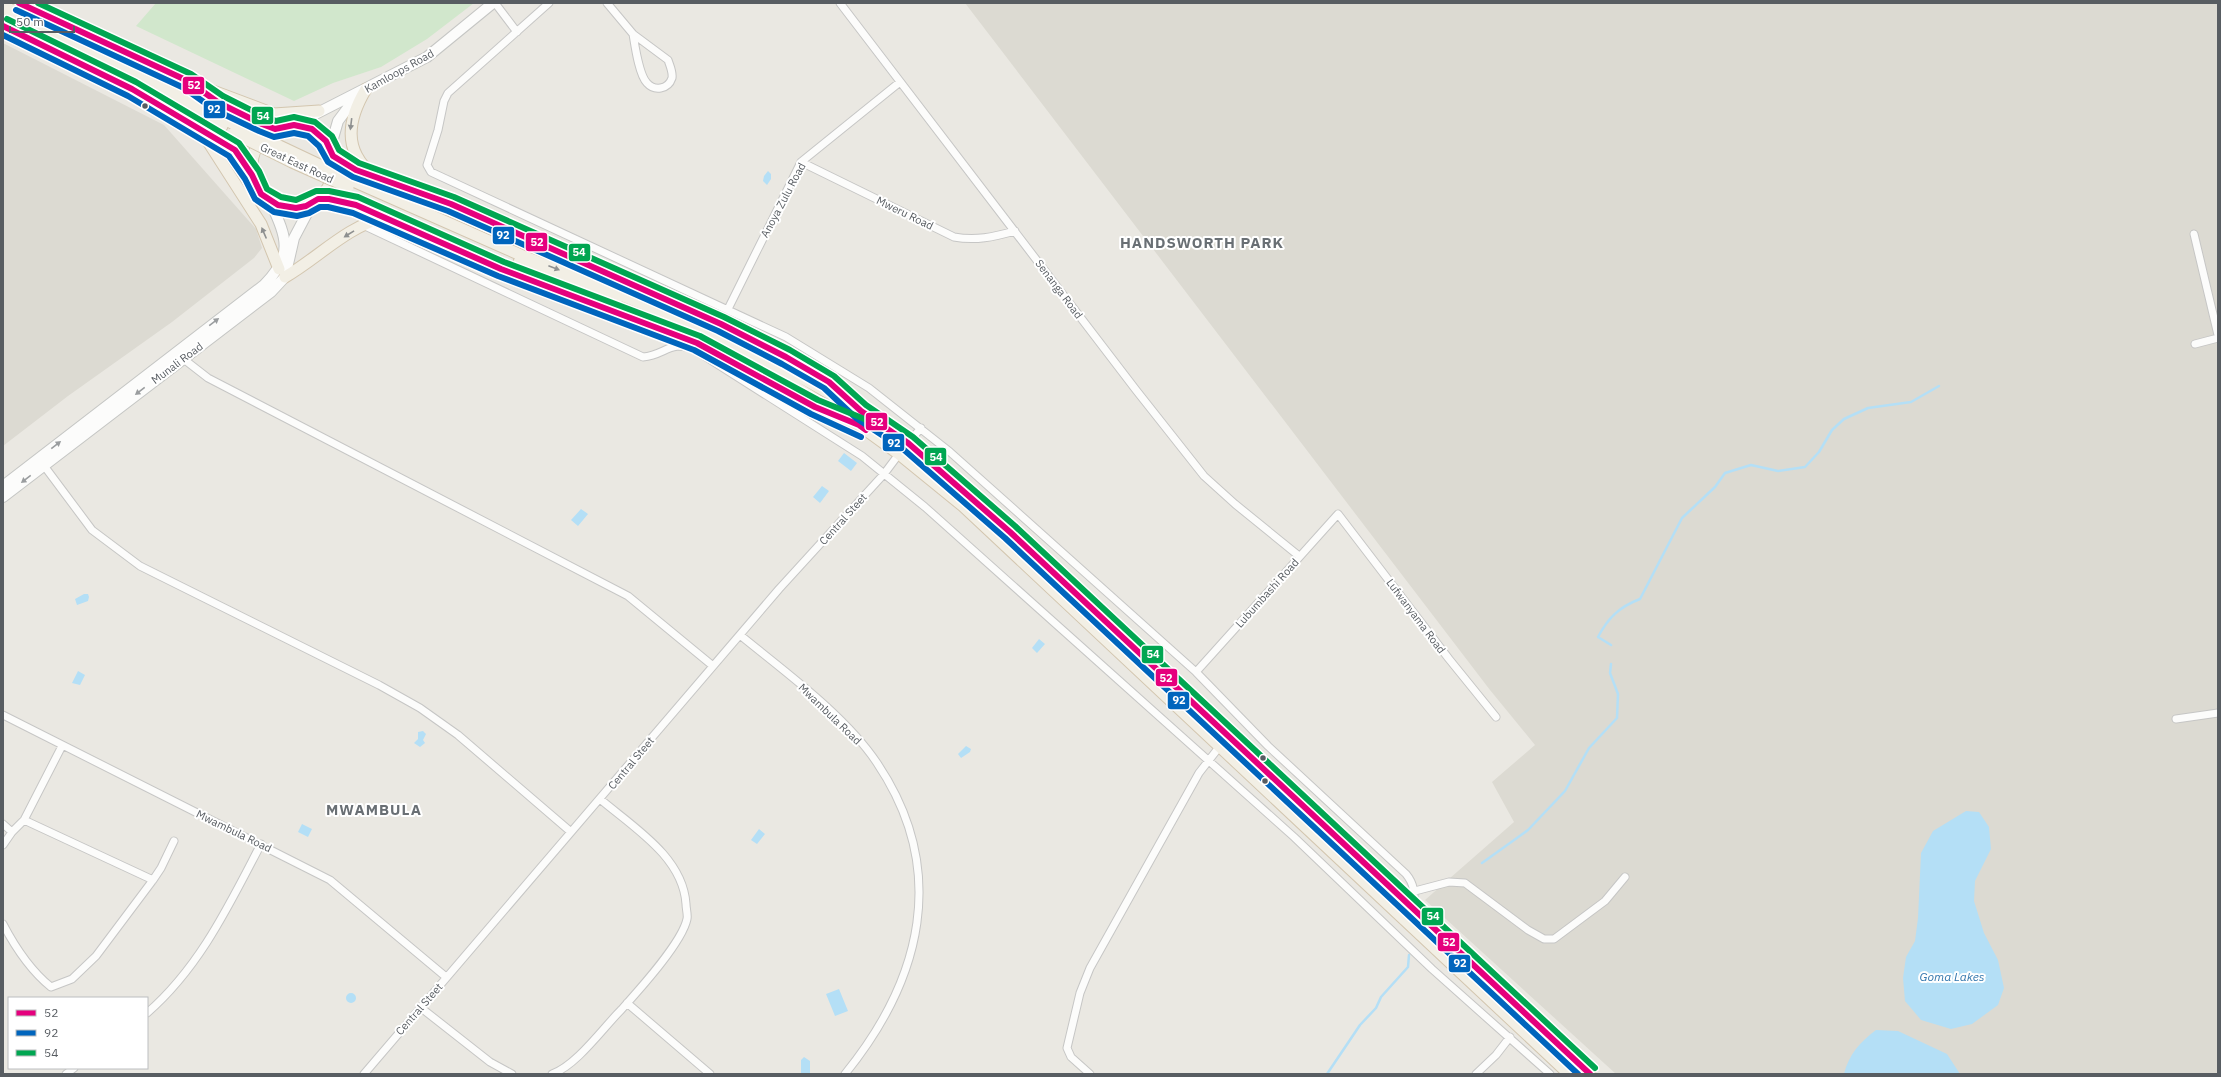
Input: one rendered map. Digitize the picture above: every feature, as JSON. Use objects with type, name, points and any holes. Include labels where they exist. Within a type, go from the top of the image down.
[{"type":"main road","name":"Great East Road","points":[[19,3],[188,81],[228,108],[275,129]]},
{"type":"main road","name":"Kamloops Road","points":[[294,125],[344,97],[363,91],[427,56],[494,3]]},
{"type":"main road","name":"Great East Road","points":[[3,6],[156,79],[292,162],[350,184],[523,256],[656,309],[760,354],[861,411],[908,443],[933,463],[1010,532],[1590,1074]]},
{"type":"main road","name":"Great East Road","points":[[3,16],[236,129]]},
{"type":"main road","points":[[3,26],[132,89],[235,150],[252,175],[258,190],[270,201],[287,208],[296,208],[316,201]]},
{"type":"main road","points":[[188,81],[274,114],[319,111]]},
{"type":"main road","points":[[363,91],[352,118],[352,144],[363,166],[383,181]]},
{"type":"main road","name":"Kamloops Road","points":[[331,152],[338,121],[363,91]]},
{"type":"main road","points":[[252,175],[252,157],[256,148],[261,141],[275,129],[294,125],[312,129],[326,141],[331,152],[333,175],[330,184],[316,201],[294,238],[282,276]]},
{"type":"main road","points":[[201,130],[261,224],[282,276]]},
{"type":"main road","name":"Great East Road","points":[[331,152],[356,170],[383,181],[421,192],[451,204],[728,328],[786,357],[829,382],[861,411]]},
{"type":"main road","name":"Great East Road","points":[[350,184],[547,274],[662,318],[755,362],[855,423],[899,454],[963,506],[1570,1074]]},
{"type":"main road","name":"Munali Road","points":[[3,497],[41,462],[179,355],[264,285],[282,276],[285,252],[284,236],[270,201]]},
{"type":"main road","name":"Great East Road","points":[[316,201],[343,201],[384,217],[501,269],[697,343],[815,407],[855,423]]},
{"type":"main road","points":[[282,276],[370,221],[384,217]]},
{"type":"main road","name":"Munali Road","points":[[3,486],[41,462]]},
{"type":"street","points":[[494,3],[517,32]]},
{"type":"street","points":[[549,3],[448,93],[444,101],[438,130],[428,165],[431,172],[595,249],[728,309],[824,359],[869,388],[921,428],[1196,672],[1268,746],[1406,874],[1413,882],[1415,891],[1414,911]]},
{"type":"street","points":[[607,3],[633,34],[668,60],[672,78],[669,84],[662,88],[654,88],[646,82],[636,53],[633,34]]},
{"type":"street","name":"Senanga Road","points":[[840,3],[1204,476],[1235,504],[1299,556]]},
{"type":"street","name":"Anoya Zulu Road","points":[[728,309],[801,162],[900,82]]},
{"type":"street","name":"Mweru Road","points":[[801,162],[954,237],[971,240],[986,239],[1015,231]]},
{"type":"street","points":[[363,226],[643,357],[652,356],[675,345],[685,345],[818,426],[884,474],[925,507],[1294,837],[1432,969],[1550,1074]]},
{"type":"street","points":[[2194,234],[2218,335]]},
{"type":"street","points":[[2195,344],[2218,338]]},
{"type":"street","points":[[179,355],[208,378],[628,596],[713,666]]},
{"type":"street","points":[[908,443],[921,428]]},
{"type":"street","name":"Central Steet","points":[[364,1074],[713,666],[884,474],[899,454]]},
{"type":"street","points":[[41,462],[92,530],[119,552],[140,566],[379,685],[420,708],[458,735],[572,832]]},
{"type":"street","name":"Lubumbashi Road","points":[[1196,672],[1338,514]]},
{"type":"street","name":"Lufwanyama Road","points":[[1338,514],[1449,659],[1496,717]]},
{"type":"street","name":"Mwambula Road","points":[[740,635],[809,693],[849,730],[877,762],[898,799],[911,832],[919,868],[920,901],[912,947],[904,972],[891,1003],[878,1028],[845,1074]]},
{"type":"street","points":[[2176,719],[2218,713]]},
{"type":"street","name":"Mwambula Road","points":[[3,714],[62,746],[261,844],[330,880],[446,977]]},
{"type":"street","points":[[3,845],[12,832],[24,820],[62,746]]},
{"type":"street","points":[[1090,1074],[1071,1057],[1068,1048],[1068,1039],[1084,981],[1208,760],[1220,746]]},
{"type":"street","points":[[552,1074],[571,1062],[627,1003],[678,940],[687,919],[685,893],[675,868],[658,849],[600,799]]},
{"type":"street","points":[[24,820],[153,880]]},
{"type":"street","points":[[3,824],[12,832]]},
{"type":"street","points":[[3,924],[13,944],[39,977],[51,987],[72,979],[96,956],[162,868],[174,841]]},
{"type":"street","points":[[148,1012],[183,978],[202,952],[261,844]]},
{"type":"street","points":[[1415,891],[1449,882],[1465,883],[1528,930],[1544,939],[1554,938],[1605,901],[1625,877]]},
{"type":"street","points":[[627,1003],[710,1074]]},
{"type":"street","points":[[420,1007],[490,1062],[512,1074]]},
{"type":"street","points":[[1476,1074],[1496,1055],[1510,1037]]},
{"type":"shaded area","points":[[965,3],[2218,3],[2218,1074],[1616,1074],[1425,900],[1514,822],[1492,782],[1535,745],[1490,690]]},
{"type":"shaded area","points":[[3,43],[164,125],[256,229],[262,248],[254,258],[172,322],[68,396],[3,446]]},
{"type":"green space","points":[[156,3],[474,3],[427,39],[381,67],[333,83],[294,101],[136,26]]},
{"type":"water","points":[[768,171],[771,174],[771,179],[767,185],[763,181],[764,176]]},
{"type":"water","points":[[844,453],[857,463],[851,471],[838,461]]},
{"type":"water","points":[[822,486],[829,491],[820,503],[813,497]]},
{"type":"water","points":[[581,509],[588,514],[578,526],[571,520]]},
{"type":"water","points":[[84,594],[88,594],[88,601],[77,605],[75,599]]},
{"type":"water","points":[[1039,639],[1045,644],[1037,653],[1032,648]]},
{"type":"water","points":[[78,671],[85,675],[80,685],[72,683]]},
{"type":"water","points":[[423,731],[426,734],[423,740],[425,743],[420,747],[414,743],[418,739],[418,732]]},
{"type":"water","points":[[966,746],[971,749],[970,752],[961,758],[958,754]]},
{"type":"water","name":"Goma Lakes","points":[[1966,811],[1979,812],[1989,827],[1991,849],[1975,881],[1974,901],[1984,933],[1998,960],[2004,988],[1998,1005],[1972,1024],[1951,1029],[1921,1020],[1905,1001],[1903,978],[1906,957],[1915,941],[1918,918],[1921,853],[1933,831]]},
{"type":"water","points":[[302,824],[312,829],[308,837],[298,832]]},
{"type":"water","points":[[759,829],[765,834],[757,844],[751,840]]},
{"type":"water","points":[[839,989],[848,1011],[835,1016],[826,994]]},
{"type":"water","points":[[349,993],[353,993],[355,994],[355,1002],[349,1003],[346,1000],[346,996]]},
{"type":"water","points":[[1876,1030],[1898,1031],[1947,1054],[1960,1074],[1844,1074],[1852,1054],[1865,1039]]},
{"type":"water","points":[[804,1057],[810,1061],[810,1073],[801,1074],[801,1060]]},
{"type":"waterway","points":[[1611,645],[1598,637],[1606,624],[1620,610],[1640,599],[1682,518],[1715,487],[1725,473],[1751,465],[1778,471],[1805,467],[1819,452],[1832,430],[1844,419],[1868,408],[1911,402],[1939,386]]},
{"type":"waterway","points":[[1482,863],[1528,830],[1565,791],[1589,748],[1617,718],[1618,694],[1610,673],[1611,664]]},
{"type":"waterway","points":[[1327,1074],[1360,1025],[1376,1008],[1381,997],[1408,967],[1409,955]]},
{"type":"transit line","name":"52","points":[[19,3],[188,81],[219,103],[262,124],[275,129],[294,125],[312,129],[326,141],[333,156],[356,170],[451,204],[721,324],[786,357],[829,382],[861,411],[908,443],[1010,532],[1590,1074]]},
{"type":"transit line","name":"54","points":[[38,3],[191,74],[223,96],[265,117],[276,121],[294,117],[315,122],[332,136],[339,150],[359,163],[454,197],[724,317],[790,350],[834,376],[866,405],[913,437],[1015,526],[1595,1068]]},
{"type":"transit line","name":"92","points":[[16,10],[184,88],[215,110],[259,131],[274,137],[294,133],[308,136],[319,146],[328,162],[353,177],[448,211],[718,331],[782,364],[824,388],[856,418],[903,449],[1005,538],[1578,1074]]},
{"type":"transit line","name":"54","points":[[7,19],[136,82],[239,143],[259,171],[267,189],[281,197],[296,200],[316,191],[329,191],[358,197],[504,262],[700,336],[818,400],[871,423]]},
{"type":"transit line","name":"52","points":[[3,26],[132,89],[235,150],[252,175],[261,194],[278,205],[296,208],[306,206],[318,199],[329,199],[356,205],[501,269],[697,343],[815,407],[859,425],[866,430]]},
{"type":"transit line","name":"92","points":[[3,35],[128,96],[229,156],[245,179],[255,199],[274,212],[297,216],[309,213],[320,207],[328,207],[353,213],[498,276],[694,350],[811,414],[861,437]]},
{"type":"district","name":"HANDSWORTH PARK","points":[[1202,243]]},
{"type":"district","name":"MWAMBULA","points":[[374,810]]}]
